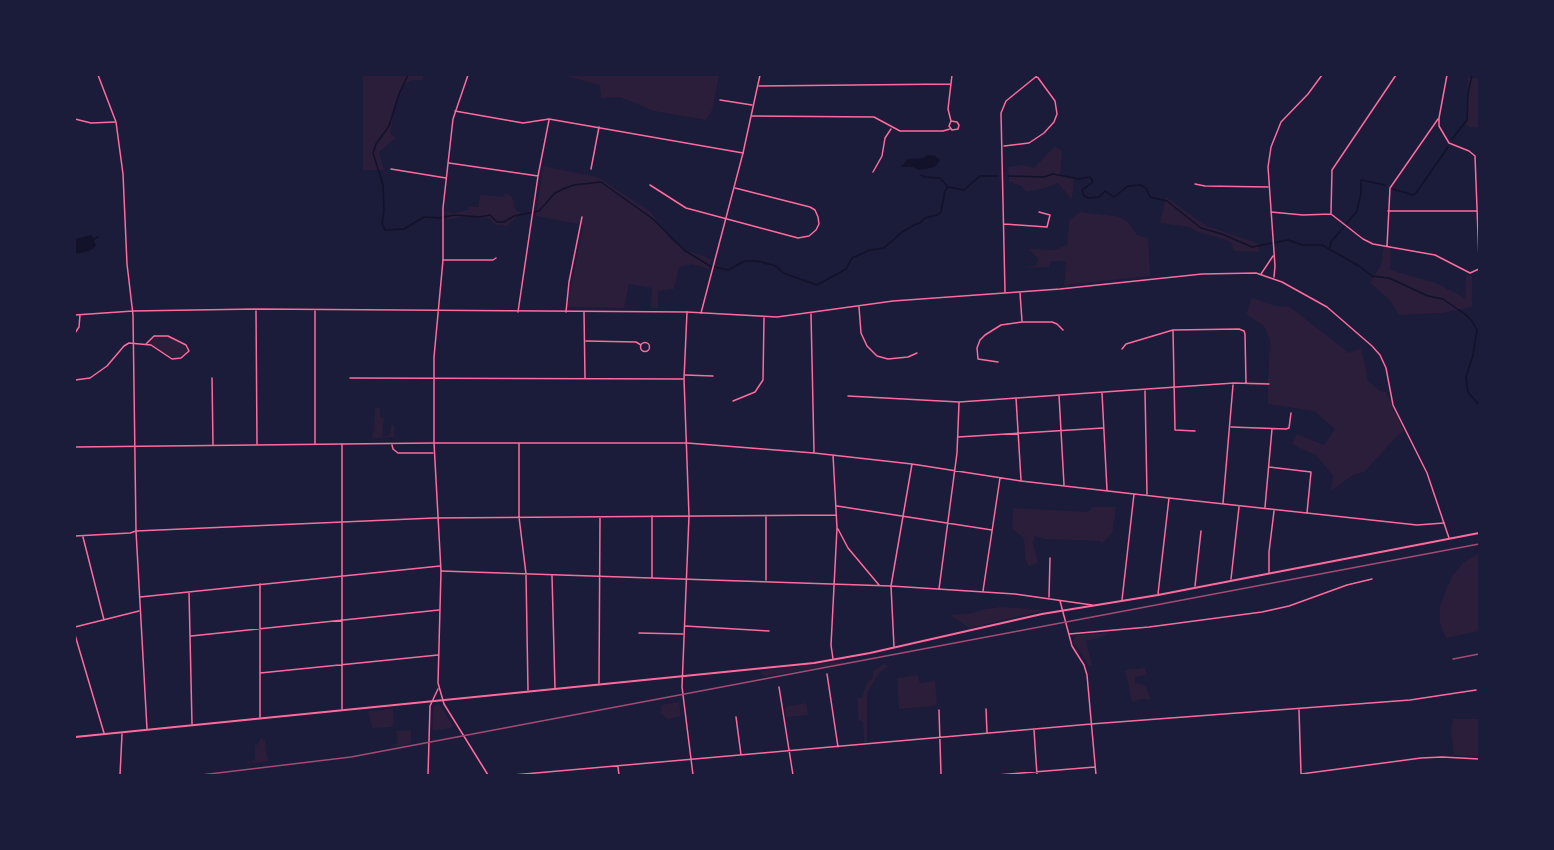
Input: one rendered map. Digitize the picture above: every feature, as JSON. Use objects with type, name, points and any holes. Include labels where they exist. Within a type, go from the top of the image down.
[{"type":"main road","points":[[75,737],[833,660],[1064,610],[1158,595],[1479,533]]},
{"type":"street","points":[[98,75],[116,122],[122,158],[127,264],[133,311],[136,531],[147,730]]},
{"type":"street","points":[[468,75],[455,111],[448,162],[434,379],[434,453],[441,571],[438,689],[442,700],[488,775]]},
{"type":"street","points":[[701,313],[743,153],[760,75]]},
{"type":"street","points":[[950,129],[951,121],[948,112],[952,75]]},
{"type":"street","points":[[1002,147],[1029,144],[1054,122],[1057,114],[1055,101],[1037,75],[1003,105],[1001,113],[1005,293]]},
{"type":"street","points":[[1273,278],[1275,271],[1269,155],[1279,125],[1322,75]]},
{"type":"street","points":[[1331,214],[1332,170],[1396,75]]},
{"type":"street","points":[[1447,75],[1438,118],[1439,126],[1449,143],[1470,151],[1475,156],[1479,260]]},
{"type":"street","points":[[758,86],[951,84]]},
{"type":"street","points":[[720,100],[753,105]]},
{"type":"street","points":[[455,111],[522,123],[549,119],[743,153]]},
{"type":"street","points":[[750,116],[874,117],[900,131],[956,130],[959,125],[951,121]]},
{"type":"street","points":[[1387,247],[1390,188],[1438,118]]},
{"type":"street","points":[[75,119],[90,123],[116,122]]},
{"type":"street","points":[[518,312],[538,176],[549,119]]},
{"type":"street","points":[[591,169],[599,127]]},
{"type":"street","points":[[873,172],[882,156],[885,138],[891,128]]},
{"type":"street","points":[[448,162],[538,176]]},
{"type":"street","points":[[391,169],[447,178]]},
{"type":"street","points":[[1195,184],[1269,187]]},
{"type":"street","points":[[650,185],[686,208],[798,238],[812,234],[819,224],[815,210],[807,205],[733,187]]},
{"type":"street","points":[[1387,212],[1478,211]]},
{"type":"street","points":[[1003,224],[1047,227],[1050,215],[1039,212]]},
{"type":"street","points":[[1271,212],[1303,215],[1331,214],[1368,242],[1435,255],[1470,273],[1479,269]]},
{"type":"street","points":[[566,312],[569,282],[582,217]]},
{"type":"street","points":[[1261,274],[1273,255]]},
{"type":"street","points":[[442,260],[493,260],[496,258]]},
{"type":"street","points":[[75,315],[133,311],[315,309],[438,312],[687,312],[764,317],[1202,274],[1241,272],[1261,274],[1327,307],[1380,355],[1386,368],[1394,405],[1427,473],[1449,538]]},
{"type":"street","points":[[1020,292],[1022,322]]},
{"type":"street","points":[[859,306],[861,333],[867,346],[878,356],[888,359],[908,357],[917,353]]},
{"type":"street","points":[[256,309],[257,445]]},
{"type":"street","points":[[315,309],[315,445]]},
{"type":"street","points":[[584,312],[585,379]]},
{"type":"street","points":[[687,312],[684,379],[689,516],[682,691],[693,775]]},
{"type":"street","points":[[75,333],[79,327],[80,314]]},
{"type":"street","points":[[812,314],[814,453]]},
{"type":"street","points":[[733,401],[755,392],[763,380],[764,317]]},
{"type":"street","points":[[998,362],[978,359],[977,344],[991,330],[1001,325],[1052,322],[1058,324],[1063,330]]},
{"type":"street","points":[[1122,349],[1126,344],[1173,330],[1233,328],[1244,331],[1246,384]]},
{"type":"street","points":[[1173,330],[1175,430],[1195,431]]},
{"type":"street","points":[[75,380],[90,378],[107,366],[124,346],[134,343],[146,344],[172,359],[181,358],[189,351],[186,345],[168,336],[154,336],[146,344]]},
{"type":"street","points":[[585,341],[636,342],[641,345]]},
{"type":"street","points":[[685,375],[713,376]]},
{"type":"street","points":[[212,378],[213,445]]},
{"type":"street","points":[[350,378],[684,379]]},
{"type":"street","points":[[1222,504],[1234,383]]},
{"type":"street","points":[[848,396],[959,402],[1234,383],[1269,384]]},
{"type":"street","points":[[1145,390],[1147,495]]},
{"type":"street","points":[[1102,392],[1107,491]]},
{"type":"street","points":[[1059,395],[1064,486]]},
{"type":"street","points":[[1016,398],[1021,481]]},
{"type":"street","points":[[939,589],[955,471],[959,402]]},
{"type":"street","points":[[1230,427],[1288,429],[1291,413]]},
{"type":"street","points":[[957,437],[1103,428]]},
{"type":"street","points":[[1265,508],[1272,429]]},
{"type":"street","points":[[519,443],[519,517],[526,574],[528,691]]},
{"type":"street","points":[[75,447],[687,443],[814,453],[912,464],[1021,481],[1274,510],[1417,525],[1444,523]]},
{"type":"street","points":[[342,444],[342,710]]},
{"type":"street","points":[[392,444],[396,452],[434,453]]},
{"type":"street","points":[[833,455],[837,528],[831,645],[833,660]]},
{"type":"street","points":[[894,648],[891,586],[912,464]]},
{"type":"street","points":[[1269,467],[1311,472],[1306,513]]},
{"type":"street","points":[[983,592],[1000,478]]},
{"type":"street","points":[[1122,601],[1134,494]]},
{"type":"street","points":[[1158,595],[1169,498]]},
{"type":"street","points":[[836,506],[992,530]]},
{"type":"street","points":[[1231,581],[1239,506]]},
{"type":"street","points":[[1269,573],[1274,510]]},
{"type":"street","points":[[766,515],[766,581]]},
{"type":"street","points":[[75,536],[136,531],[438,518],[836,515]]},
{"type":"street","points":[[652,516],[652,578]]},
{"type":"street","points":[[599,684],[600,517]]},
{"type":"street","points":[[837,528],[848,548],[880,586]]},
{"type":"street","points":[[1194,588],[1200,531]]},
{"type":"street","points":[[83,536],[104,620]]},
{"type":"street","points":[[1049,598],[1050,558]]},
{"type":"street","points":[[139,597],[440,566]]},
{"type":"street","points":[[441,571],[891,586],[1049,598],[1093,605]]},
{"type":"street","points":[[552,575],[555,689]]},
{"type":"street","points":[[1069,634],[1149,627],[1262,612],[1289,606],[1347,585],[1372,579]]},
{"type":"street","points":[[260,584],[260,718]]},
{"type":"street","points":[[189,592],[192,725]]},
{"type":"street","points":[[1060,600],[1072,646],[1086,670],[1096,775]]},
{"type":"street","points":[[191,636],[440,610]]},
{"type":"street","points":[[75,627],[140,611]]},
{"type":"street","points":[[684,626],[769,631]]},
{"type":"street","points":[[639,633],[684,634]]},
{"type":"street","points":[[75,635],[104,734]]},
{"type":"street","points":[[260,673],[439,655]]},
{"type":"street","points":[[827,674],[838,747]]},
{"type":"street","points":[[779,687],[793,775]]},
{"type":"street","points":[[428,775],[430,706],[438,689]]},
{"type":"street","points":[[513,775],[1091,724],[1412,700],[1476,690]]},
{"type":"street","points":[[986,709],[987,734]]},
{"type":"street","points":[[1299,709],[1301,774],[1419,758],[1479,759]]},
{"type":"street","points":[[939,710],[941,775]]},
{"type":"street","points":[[736,717],[741,755]]},
{"type":"street","points":[[1034,729],[1037,773]]},
{"type":"street","points":[[120,775],[122,732]]},
{"type":"street","points":[[618,766],[619,775]]},
{"type":"street","points":[[997,775],[1095,767]]},
{"type":"shaded area","points":[[363,75],[424,75],[423,80],[413,80],[403,85],[395,105],[390,133],[396,138],[379,152],[384,170],[363,170]]},
{"type":"shaded area","points":[[561,75],[719,75],[712,110],[706,120],[654,111],[620,97],[601,98],[600,85]]},
{"type":"shaded area","points":[[1468,77],[1479,79],[1479,128],[1469,127],[1466,124]]},
{"type":"shaded area","points":[[1055,146],[1062,151],[1060,175],[1074,177],[1072,200],[1058,183],[1026,192],[1022,186],[1009,182],[1008,167],[1023,165],[1034,168]]},
{"type":"shaded area","points":[[927,155],[935,156],[940,160],[935,167],[919,170],[913,167],[901,167],[908,159],[923,158]]},
{"type":"shaded area","points":[[543,166],[597,177],[650,211],[670,239],[686,250],[711,259],[709,269],[692,264],[679,267],[674,289],[658,291],[658,308],[651,308],[652,288],[629,284],[624,308],[567,307],[583,225],[536,216]]},
{"type":"shaded area","points":[[505,193],[511,196],[515,209],[521,213],[507,226],[495,225],[489,218],[463,217],[447,220],[447,212],[454,213],[468,210],[469,207],[478,207],[480,195],[503,197]]},
{"type":"shaded area","points":[[1166,197],[1205,225],[1259,244],[1259,252],[1234,251],[1231,242],[1200,233],[1189,227],[1160,223]]},
{"type":"shaded area","points":[[1079,212],[1123,219],[1137,235],[1148,238],[1150,276],[1064,285],[1066,261],[1051,261],[1049,267],[1023,268],[1037,265],[1038,259],[1029,249],[1055,250],[1067,245],[1069,221]]},
{"type":"shaded area","points":[[92,235],[96,246],[89,251],[75,254],[75,239]]},
{"type":"shaded area","points":[[1384,247],[1391,247],[1390,270],[1436,283],[1465,298],[1466,275],[1472,276],[1472,307],[1442,313],[1399,315],[1389,299],[1370,283],[1381,265]]},
{"type":"shaded area","points":[[1252,298],[1276,306],[1290,307],[1349,353],[1361,348],[1368,381],[1380,391],[1386,392],[1404,431],[1364,472],[1353,475],[1331,491],[1333,476],[1317,456],[1292,444],[1297,434],[1324,445],[1335,429],[1314,411],[1268,404],[1268,385],[1249,386],[1249,381],[1268,382],[1270,340],[1264,326],[1246,314]]},
{"type":"shaded area","points":[[154,336],[168,336],[188,348],[185,355],[178,359],[166,356],[147,343]]},
{"type":"shaded area","points":[[375,408],[380,408],[380,417],[384,418],[382,437],[390,435],[391,425],[394,425],[394,437],[372,438]]},
{"type":"shaded area","points":[[1093,507],[1116,507],[1112,534],[1101,544],[1101,541],[1045,539],[1035,536],[1033,543],[1038,563],[1029,566],[1025,559],[1024,538],[1012,529],[1013,508],[1088,512]]},
{"type":"shaded area","points":[[1479,553],[1479,631],[1446,638],[1440,624],[1440,606],[1452,576],[1463,563]]},
{"type":"shaded area","points":[[1002,607],[1046,610],[969,628],[950,615],[973,613]]},
{"type":"shaded area","points":[[1109,633],[1086,641],[1092,666],[1089,666],[1073,641],[1077,635]]},
{"type":"shaded area","points":[[844,661],[844,663],[762,677],[761,671]]},
{"type":"shaded area","points":[[884,664],[892,665],[880,672],[867,693],[867,742],[864,742],[863,722],[859,720],[857,698],[862,698],[866,684],[873,677],[873,671]]},
{"type":"shaded area","points":[[1145,668],[1146,675],[1135,677],[1135,683],[1145,685],[1151,700],[1140,699],[1132,702],[1125,670]]},
{"type":"shaded area","points":[[918,675],[920,683],[935,681],[937,704],[899,709],[897,678]]},
{"type":"shaded area","points":[[679,702],[681,716],[668,719],[660,714],[662,705]]},
{"type":"shaded area","points":[[806,703],[808,715],[786,717],[785,709],[788,706]]},
{"type":"shaded area","points":[[439,704],[454,727],[435,731],[432,729],[434,706]]},
{"type":"shaded area","points":[[393,709],[394,721],[391,727],[372,728],[368,711]]},
{"type":"shaded area","points":[[1453,719],[1479,719],[1479,757],[1454,755],[1451,731]]},
{"type":"shaded area","points":[[411,730],[411,743],[403,746],[390,746],[398,743],[396,731]]},
{"type":"shaded area","points":[[261,738],[265,740],[269,761],[247,764],[247,761],[255,760],[255,745]]},
{"type":"waterway","points":[[408,75],[399,94],[389,126],[376,144],[373,153],[383,185],[382,224],[385,230],[404,229],[424,217],[490,215],[497,222],[504,222],[514,216],[539,211],[555,193],[563,189],[574,185],[601,182],[653,219],[684,250],[710,266],[728,270],[745,261],[757,261],[776,266],[783,273],[817,285],[846,269],[852,258],[870,250],[884,248],[902,232],[925,218],[937,215],[941,212],[945,191],[948,187],[964,190],[980,176],[997,176]]},
{"type":"waterway","points":[[1452,139],[1467,120],[1468,93],[1472,75]]},
{"type":"waterway","points":[[1393,189],[1413,195],[1416,193],[1448,147]]},
{"type":"waterway","points":[[1008,176],[1044,177],[1053,174],[1079,179],[1090,177],[1093,182],[1082,190],[1084,196],[1088,198],[1099,197],[1105,191],[1114,197],[1128,186],[1140,185],[1146,188],[1150,197],[1167,201],[1201,228],[1252,247],[1288,240],[1302,245],[1322,245],[1372,276],[1389,278],[1428,296],[1443,299],[1466,315],[1477,330],[1473,355],[1466,377],[1468,392],[1479,405]]},
{"type":"waterway","points":[[921,175],[940,178],[948,187]]},
{"type":"waterway","points":[[1330,248],[1331,242],[1357,211],[1361,180],[1385,185]]},
{"type":"waterway","points":[[94,239],[98,237]]},
{"type":"railway","points":[[201,775],[351,757],[1479,544]]},
{"type":"railway","points":[[1453,659],[1479,654]]}]
